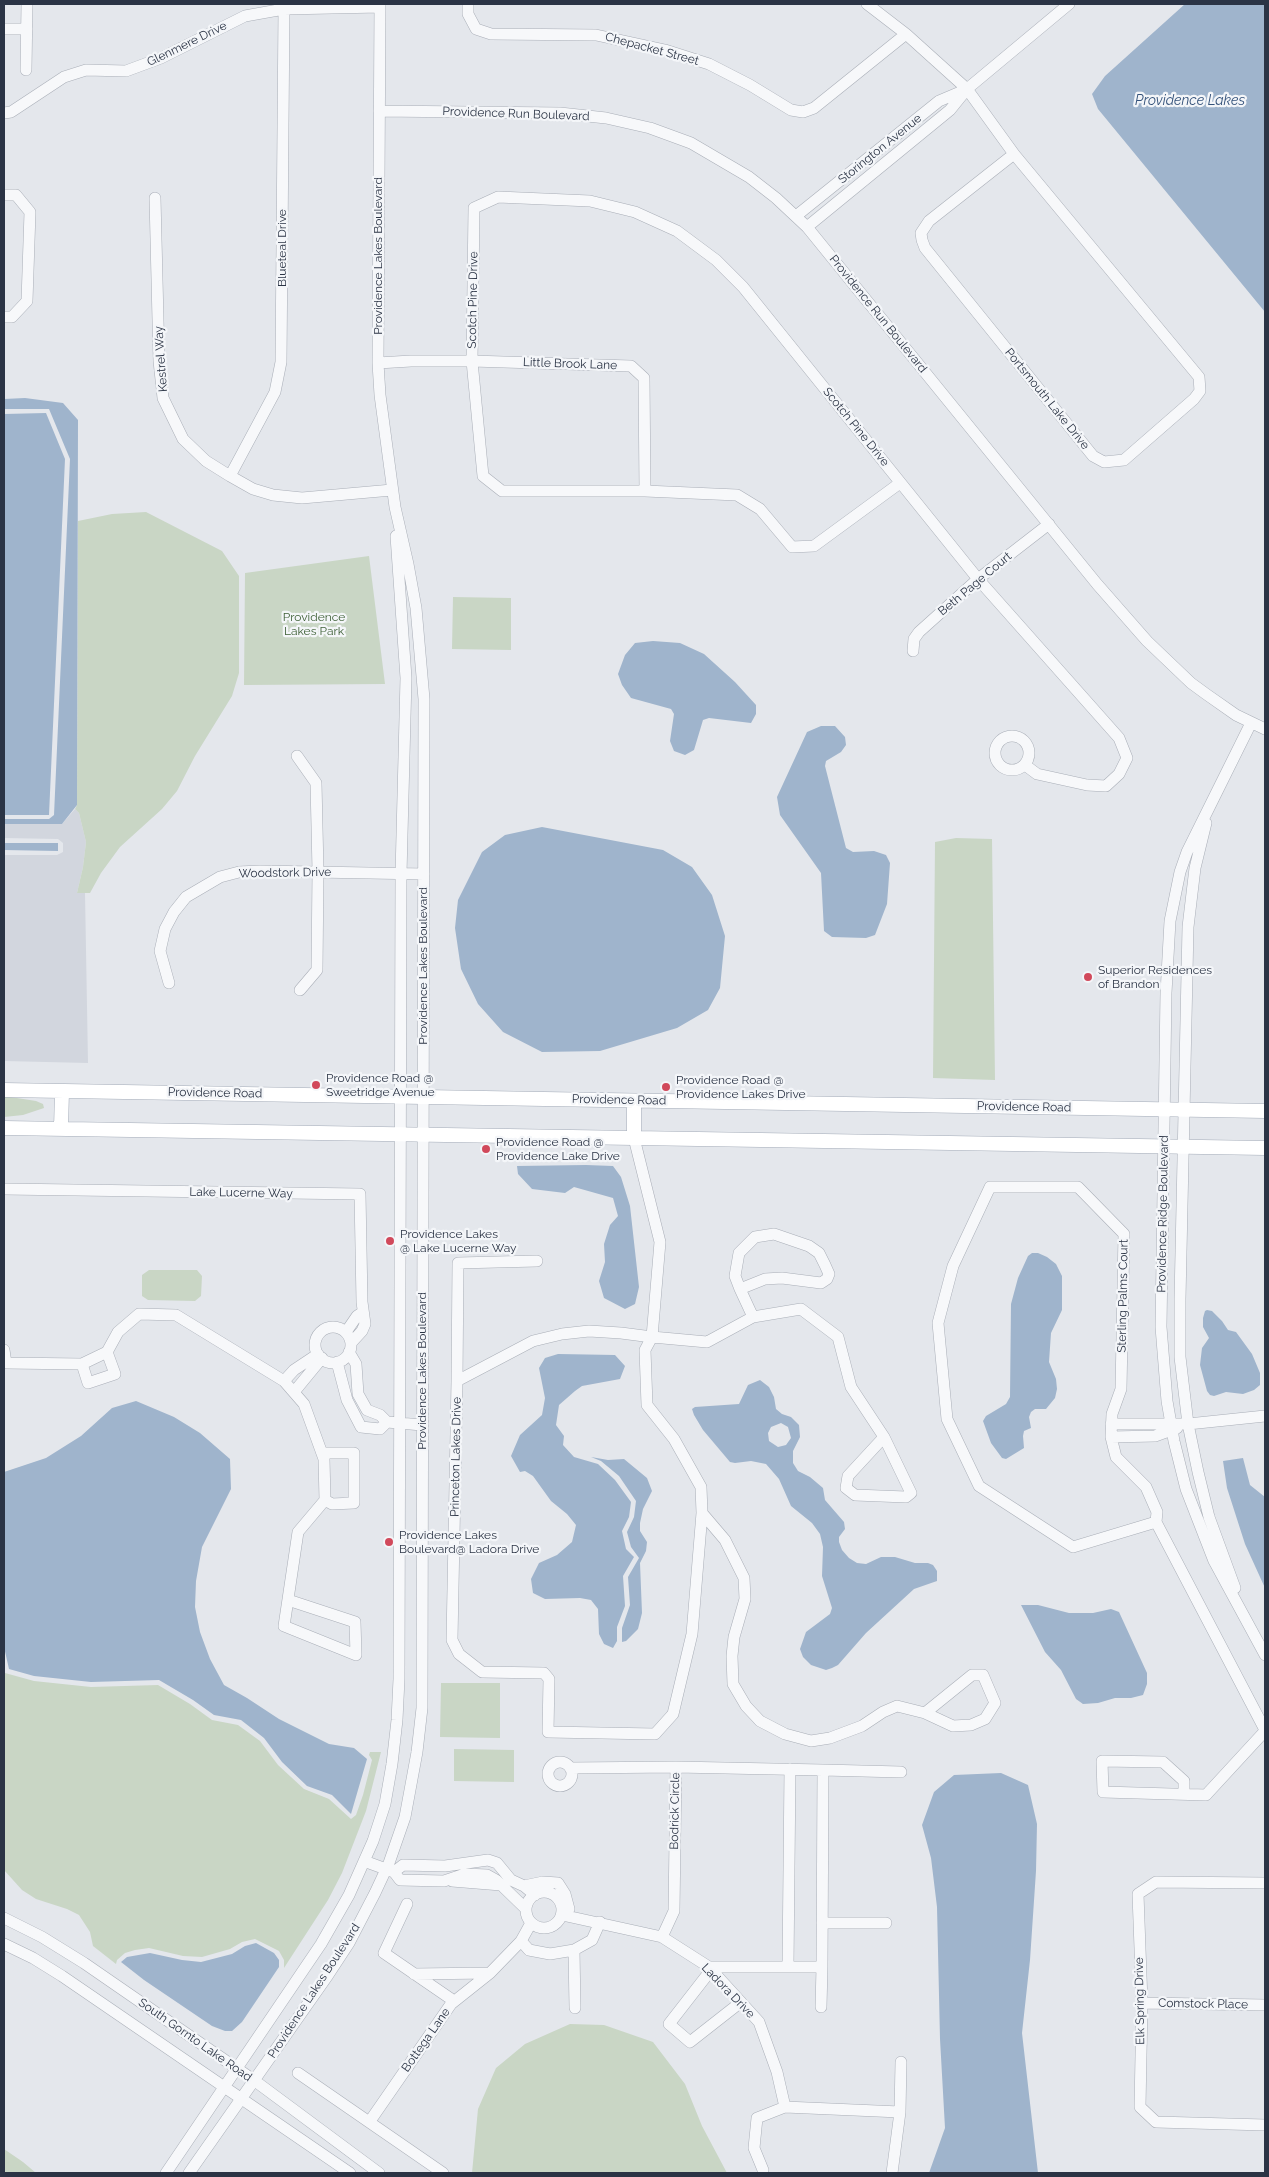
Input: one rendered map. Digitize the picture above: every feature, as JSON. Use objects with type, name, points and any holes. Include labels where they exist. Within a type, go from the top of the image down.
[{"type":"main road","name":"Providence Road","points":[[4,1090],[1265,1111]]},
{"type":"main road","points":[[61,1129],[62,1091]]},
{"type":"main road","points":[[634,1101],[634,1138]]},
{"type":"main road","points":[[4,1128],[1265,1148]]},
{"type":"street","points":[[26,70],[27,4]]},
{"type":"street","name":"Chepacket Street","points":[[468,4],[468,14],[476,28],[490,34],[596,35],[665,50],[708,64],[750,85],[791,110],[803,112],[814,108],[906,34]]},
{"type":"street","name":"Portsmouth Lake Drive","points":[[867,4],[906,34],[967,89],[1014,154],[1199,377],[1200,391],[1194,399],[1124,460],[1104,462],[1093,456],[925,248],[922,240],[921,233],[929,221],[1014,154]]},
{"type":"street","name":"Storington Avenue","points":[[807,227],[950,110],[967,89],[1069,4]]},
{"type":"street","name":"Glenmere Drive","points":[[4,113],[11,112],[64,77],[86,70],[126,72],[161,58],[245,16],[284,9],[380,5]]},
{"type":"street","name":"Providence Lakes Boulevard","points":[[189,2173],[242,2100],[349,1943],[390,1871],[405,1817],[417,1750],[422,1708],[424,676],[410,573],[392,490],[383,427],[378,363],[380,5]]},
{"type":"street","name":"Blueteal Drive","points":[[230,476],[275,392],[281,362],[284,9]]},
{"type":"street","points":[[4,29],[27,29]]},
{"type":"street","name":"Storington Avenue","points":[[796,216],[939,101],[967,89]]},
{"type":"street","name":"Providence Run Boulevard","points":[[379,111],[560,113],[598,117],[636,124],[691,143],[720,158],[749,177],[807,227],[1121,613],[1168,662],[1213,700],[1251,723],[1265,729]]},
{"type":"street","points":[[4,195],[16,195],[30,212],[28,301],[12,317],[4,317]]},
{"type":"street","name":"Scotch Pine Drive","points":[[900,483],[814,546],[807,547],[792,547],[760,509],[738,495],[645,491],[502,491],[483,476],[472,361],[474,208],[498,197],[590,201],[635,212],[677,232],[716,260],[743,286],[978,579],[1119,738],[1127,758],[1119,774],[1106,786],[1087,785],[1037,774],[1025,765]]},
{"type":"street","name":"Kestrel Way","points":[[156,198],[159,361],[163,398],[183,439],[206,460],[230,476],[253,489],[273,495],[302,498],[392,490]]},
{"type":"street","name":"Little Brook Lane","points":[[378,363],[472,361],[631,366],[644,378],[645,491]]},
{"type":"street","name":"Providence Lakes Boulevard","points":[[166,2173],[321,1944],[349,1895],[385,1804],[397,1720],[400,1423],[401,874],[405,668],[395,507]]},
{"type":"street","name":"Beth Page Court","points":[[913,651],[914,640],[918,632],[978,579],[1049,524]]},
{"type":"street","name":"Providence Ridge Boulevard","points":[[1251,723],[1187,852],[1180,872],[1172,908],[1167,970],[1162,1328],[1163,1360],[1171,1427],[1182,1474],[1201,1529],[1223,1580],[1265,1655]]},
{"type":"street","points":[[297,756],[316,783],[318,872],[317,970],[300,990]]},
{"type":"street","name":"Providence Ridge Boulevard","points":[[1213,798],[1195,868],[1189,912],[1179,1328],[1182,1381],[1188,1424],[1209,1517],[1248,1622]]},
{"type":"street","name":"Woodstork Drive","points":[[169,983],[160,951],[170,920],[186,897],[220,877],[239,872],[424,874]]},
{"type":"street","name":"Princeton Lakes Drive","points":[[634,1138],[660,1242],[652,1338],[645,1350],[646,1405],[674,1439],[701,1487],[702,1513],[692,1634],[673,1714],[655,1734],[548,1732],[549,1679],[544,1673],[482,1672],[459,1654],[452,1640],[457,1381],[533,1341],[562,1334],[605,1332],[652,1338]]},
{"type":"street","name":"Sterling Palms Court","points":[[1156,1522],[1074,1547],[979,1486],[947,1420],[938,1323],[953,1266],[990,1188],[1078,1187],[1124,1234],[1121,1389],[1112,1414],[1111,1424],[1116,1457],[1146,1487],[1157,1512],[1156,1522],[1265,1730],[1206,1795],[1103,1792],[1102,1761],[1163,1762],[1184,1781],[1184,1794]]},
{"type":"street","name":"Lake Lucerne Way","points":[[4,1189],[360,1194],[363,1312],[365,1324],[362,1331],[349,1343]]},
{"type":"street","points":[[740,1289],[765,1279],[782,1278],[821,1283],[827,1279],[829,1274],[819,1253],[808,1246],[774,1234],[755,1237],[739,1254],[735,1276],[740,1289],[753,1317]]},
{"type":"street","points":[[457,1381],[458,1262],[537,1261]]},
{"type":"street","points":[[652,1338],[706,1342],[753,1317],[801,1309],[838,1337],[851,1387],[884,1437],[911,1494],[906,1497],[855,1495],[846,1488],[848,1476],[884,1437]]},
{"type":"street","points":[[4,1350],[6,1363],[82,1364],[107,1352],[118,1332],[139,1314],[176,1315],[284,1381],[304,1404],[322,1453],[324,1459],[325,1500],[298,1532],[284,1626],[356,1655],[355,1622],[288,1600]]},
{"type":"street","points":[[349,1343],[346,1357],[337,1362],[326,1361],[316,1349],[317,1338],[325,1329],[336,1327],[349,1343],[356,1364],[358,1394],[367,1410],[380,1415],[386,1422],[422,1425]]},
{"type":"street","points":[[82,1364],[88,1383],[115,1374],[107,1352]]},
{"type":"street","points":[[284,1381],[294,1370],[320,1356]]},
{"type":"street","points":[[294,1392],[320,1356]]},
{"type":"street","points":[[337,1362],[347,1400],[361,1426],[380,1429],[386,1422]]},
{"type":"street","points":[[1111,1424],[1171,1427],[1265,1416]]},
{"type":"street","points":[[1112,1437],[1155,1436],[1171,1427]]},
{"type":"street","points":[[322,1453],[354,1453],[354,1503],[332,1504],[325,1500]]},
{"type":"street","points":[[702,1513],[725,1540],[744,1578],[745,1599],[734,1636],[732,1656],[733,1684],[746,1706],[760,1721],[785,1734],[810,1740],[830,1738],[862,1726],[882,1712],[897,1706],[925,1713],[953,1726],[971,1725],[985,1719],[995,1703],[983,1675],[972,1675],[925,1713]]},
{"type":"street","points":[[570,1768],[676,1767]]},
{"type":"street","name":"Bodrick Circle","points":[[662,1937],[674,1911],[676,1767],[901,1772]]},
{"type":"street","points":[[788,1967],[790,1769]]},
{"type":"street","points":[[821,2007],[823,1770]]},
{"type":"street","points":[[390,1871],[403,1865],[445,1866],[488,1860],[497,1863],[511,1880],[524,1886],[535,1895]]},
{"type":"street","points":[[364,1861],[390,1871],[400,1880],[447,1880],[465,1874],[487,1875],[496,1880],[526,1909],[531,1923],[546,1929],[556,1925],[562,1916],[562,1905],[556,1896],[546,1892],[531,1898],[526,1909]]},
{"type":"street","points":[[524,1886],[542,1882],[558,1883],[566,1894],[569,1908],[576,1918]]},
{"type":"street","name":"Elk Spring Drive","points":[[1265,1883],[1156,1882],[1138,1894],[1142,2003],[1140,2107],[1156,2122],[1265,2125]]},
{"type":"street","points":[[407,1904],[384,1953],[454,2002]]},
{"type":"street","name":"Ladora Drive","points":[[562,1916],[600,1922],[626,1930],[662,1937],[710,1969],[759,2022],[777,2072],[785,2107]]},
{"type":"street","name":"South Gornto Lake Road","points":[[4,1918],[42,1937],[84,1963],[236,2068],[376,2172]]},
{"type":"street","points":[[522,1941],[529,1950],[550,1954],[574,1950],[592,1940],[600,1922]]},
{"type":"street","name":"Bottega Lane","points":[[370,2121],[454,2002],[490,1973],[522,1941],[531,1923]]},
{"type":"street","points":[[822,1923],[886,1923]]},
{"type":"street","name":"South Gornto Lake Road","points":[[4,1944],[33,1958],[62,1976],[350,2173]]},
{"type":"street","points":[[574,1950],[575,2008]]},
{"type":"street","points":[[741,2002],[690,2042],[669,2024],[710,1969],[822,1967]]},
{"type":"street","points":[[414,1974],[490,1973]]},
{"type":"street","name":"Comstock Place","points":[[1142,2003],[1265,2004]]},
{"type":"street","points":[[892,2173],[900,2112],[901,2062]]},
{"type":"street","points":[[298,2073],[443,2173]]},
{"type":"street","points":[[763,2170],[754,2148],[757,2118],[785,2107],[900,2112]]},
{"type":"shaded area","points":[[75,809],[79,813],[86,842],[77,893],[85,893],[88,1063],[4,1061],[4,855],[57,855],[63,852],[63,843],[58,839],[4,838],[4,824],[62,824]]},
{"type":"green space","points":[[146,512],[222,551],[239,576],[239,673],[232,696],[195,756],[177,791],[162,809],[120,847],[101,873],[90,893],[77,893],[86,842],[79,813],[75,809],[77,805],[78,521],[112,514]]},
{"type":"green space","name":"Providence Lakes Park","points":[[369,556],[385,684],[244,685],[245,573]]},
{"type":"green space","points":[[453,597],[511,598],[511,650],[452,649]]},
{"type":"green space","points":[[956,838],[992,839],[995,1080],[933,1078],[935,842]]},
{"type":"green space","points":[[4,1096],[36,1101],[43,1104],[44,1108],[23,1115],[4,1117]]},
{"type":"green space","points":[[149,1270],[197,1270],[202,1276],[201,1296],[195,1301],[148,1300],[142,1296],[142,1275]]},
{"type":"green space","points":[[4,1670],[5,1673],[34,1681],[91,1687],[158,1685],[212,1720],[238,1725],[260,1741],[278,1765],[304,1789],[329,1799],[351,1819],[356,1815],[363,1795],[372,1760],[369,1755],[370,1752],[381,1752],[366,1811],[342,1873],[328,1900],[284,1968],[284,1960],[279,1951],[255,1939],[202,1957],[183,1956],[149,1948],[135,1950],[125,1953],[117,1960],[116,1964],[93,1946],[90,1932],[79,1915],[36,1899],[22,1890],[4,1870]]},
{"type":"green space","points":[[441,1683],[500,1683],[500,1738],[440,1737]]},
{"type":"green space","points":[[454,1749],[514,1750],[514,1782],[454,1781]]},
{"type":"green space","points":[[570,2024],[604,2025],[653,2042],[685,2084],[702,2126],[727,2173],[472,2173],[478,2109],[496,2068],[525,2044]]},
{"type":"green space","points":[[4,2149],[23,2162],[36,2173],[4,2173]]},
{"type":"water","name":"Providence Lakes","points":[[1185,4],[1265,4],[1265,312],[1098,109],[1092,94],[1105,76]]},
{"type":"water","points":[[25,398],[63,403],[78,420],[77,805],[62,824],[4,824],[4,819],[49,819],[54,815],[70,459],[49,409],[4,409],[4,399]]},
{"type":"water","points":[[46,413],[65,459],[49,815],[4,815],[4,414]]},
{"type":"water","points":[[653,641],[680,643],[704,654],[735,682],[756,705],[756,714],[751,723],[709,718],[703,720],[694,750],[685,755],[674,751],[670,741],[674,714],[671,709],[631,698],[622,685],[618,674],[625,655],[635,643]]},
{"type":"water","points":[[821,726],[835,726],[845,737],[846,745],[841,752],[826,761],[825,766],[846,848],[853,852],[874,851],[886,855],[890,863],[887,904],[875,935],[866,938],[832,937],[824,931],[821,873],[780,815],[777,797],[807,732]]},
{"type":"water","points":[[542,827],[663,850],[692,867],[712,895],[725,936],[720,988],[708,1010],[677,1028],[600,1051],[542,1052],[503,1032],[478,1004],[461,969],[455,928],[458,900],[482,852],[505,835]]},
{"type":"water","points":[[4,843],[58,843],[58,851],[4,850]]},
{"type":"water","points":[[517,1166],[613,1166],[621,1177],[630,1206],[639,1287],[635,1304],[625,1309],[604,1298],[599,1281],[605,1262],[604,1244],[610,1225],[618,1216],[613,1198],[574,1187],[565,1193],[532,1189],[518,1174]]},
{"type":"water","points":[[1032,1253],[1038,1253],[1047,1257],[1056,1264],[1062,1276],[1062,1310],[1051,1333],[1049,1362],[1056,1379],[1057,1389],[1055,1398],[1046,1409],[1035,1409],[1031,1412],[1029,1417],[1031,1428],[1024,1431],[1023,1436],[1024,1448],[1006,1459],[1002,1458],[991,1443],[983,1421],[986,1416],[1006,1404],[1010,1397],[1011,1304],[1018,1278],[1028,1256]]},
{"type":"water","points":[[1207,1310],[1212,1311],[1228,1330],[1236,1332],[1252,1354],[1260,1373],[1260,1385],[1254,1390],[1243,1394],[1226,1392],[1214,1396],[1210,1395],[1207,1391],[1200,1365],[1202,1348],[1209,1338],[1203,1327],[1203,1318]]},
{"type":"water","points":[[558,1354],[615,1355],[625,1366],[620,1379],[582,1386],[575,1391],[559,1405],[556,1425],[564,1436],[563,1445],[574,1457],[598,1464],[615,1480],[631,1502],[629,1517],[622,1531],[626,1549],[634,1557],[623,1576],[625,1606],[617,1627],[617,1641],[613,1648],[604,1644],[599,1634],[598,1609],[591,1600],[580,1598],[545,1599],[533,1593],[531,1579],[539,1563],[557,1555],[572,1542],[576,1525],[567,1514],[551,1501],[533,1476],[525,1471],[520,1472],[511,1456],[520,1435],[542,1415],[545,1398],[539,1368],[545,1358]]},
{"type":"water","points":[[760,1380],[769,1387],[774,1397],[776,1409],[782,1414],[791,1417],[799,1425],[800,1437],[793,1451],[793,1463],[798,1471],[810,1477],[823,1488],[825,1500],[844,1522],[845,1529],[839,1537],[839,1542],[842,1550],[849,1558],[857,1563],[866,1564],[881,1557],[895,1557],[915,1563],[928,1563],[933,1565],[937,1571],[937,1581],[914,1589],[866,1633],[838,1665],[826,1670],[811,1665],[803,1657],[800,1649],[806,1632],[830,1614],[832,1608],[822,1576],[823,1547],[820,1534],[812,1523],[791,1506],[779,1479],[766,1464],[751,1461],[730,1462],[703,1430],[692,1409],[695,1407],[739,1404],[748,1385]],"holes":[[[781,1423],[788,1427],[791,1438],[786,1445],[778,1447],[769,1441],[768,1433],[771,1427]]]},
{"type":"water","points":[[136,1401],[174,1417],[200,1433],[230,1459],[231,1489],[202,1547],[196,1581],[195,1607],[200,1632],[210,1659],[224,1685],[279,1719],[329,1744],[354,1748],[367,1759],[351,1814],[332,1795],[307,1786],[282,1762],[264,1738],[241,1720],[214,1715],[159,1680],[91,1682],[34,1676],[9,1669],[4,1647],[4,1472],[46,1458],[81,1436],[112,1408]]},
{"type":"water","points":[[591,1457],[608,1460],[624,1459],[647,1478],[652,1491],[643,1509],[640,1523],[640,1531],[647,1542],[646,1551],[640,1563],[642,1613],[638,1629],[626,1641],[622,1642],[622,1628],[630,1605],[628,1577],[639,1558],[631,1547],[627,1532],[634,1517],[636,1501],[619,1476],[601,1461]]},
{"type":"water","points":[[1243,1458],[1250,1485],[1265,1497],[1265,1588],[1245,1544],[1227,1488],[1223,1461]]},
{"type":"water","points":[[1021,1605],[1038,1605],[1069,1613],[1093,1613],[1111,1609],[1119,1612],[1147,1673],[1147,1684],[1143,1695],[1083,1704],[1076,1699],[1061,1670],[1045,1652]]},
{"type":"water","points":[[1001,1773],[1028,1785],[1037,1824],[1030,1960],[1022,2033],[1038,2173],[929,2173],[945,2128],[940,2039],[937,1907],[931,1858],[922,1825],[934,1792],[954,1775]]},
{"type":"water","points":[[256,1943],[274,1953],[279,1960],[279,1967],[242,2022],[232,2031],[225,2031],[212,2026],[121,1962],[127,1957],[150,1953],[201,1962],[232,1954],[245,1946]]},
{"type":"place","name":"Superior Residences of Brandon","points":[[1088,977]]},
{"type":"place","name":"Providence Road @ Sweetridge Avenue","points":[[316,1085]]},
{"type":"place","name":"Providence Road @ Providence Lakes Drive","points":[[666,1087]]},
{"type":"place","name":"Providence Road @ Providence Lake Drive","points":[[486,1149]]},
{"type":"place","name":"Providence Lakes @ Lake Lucerne Way","points":[[390,1241]]},
{"type":"place","name":"Providence Lakes Boulevard@ Ladora Drive","points":[[389,1542]]}]
